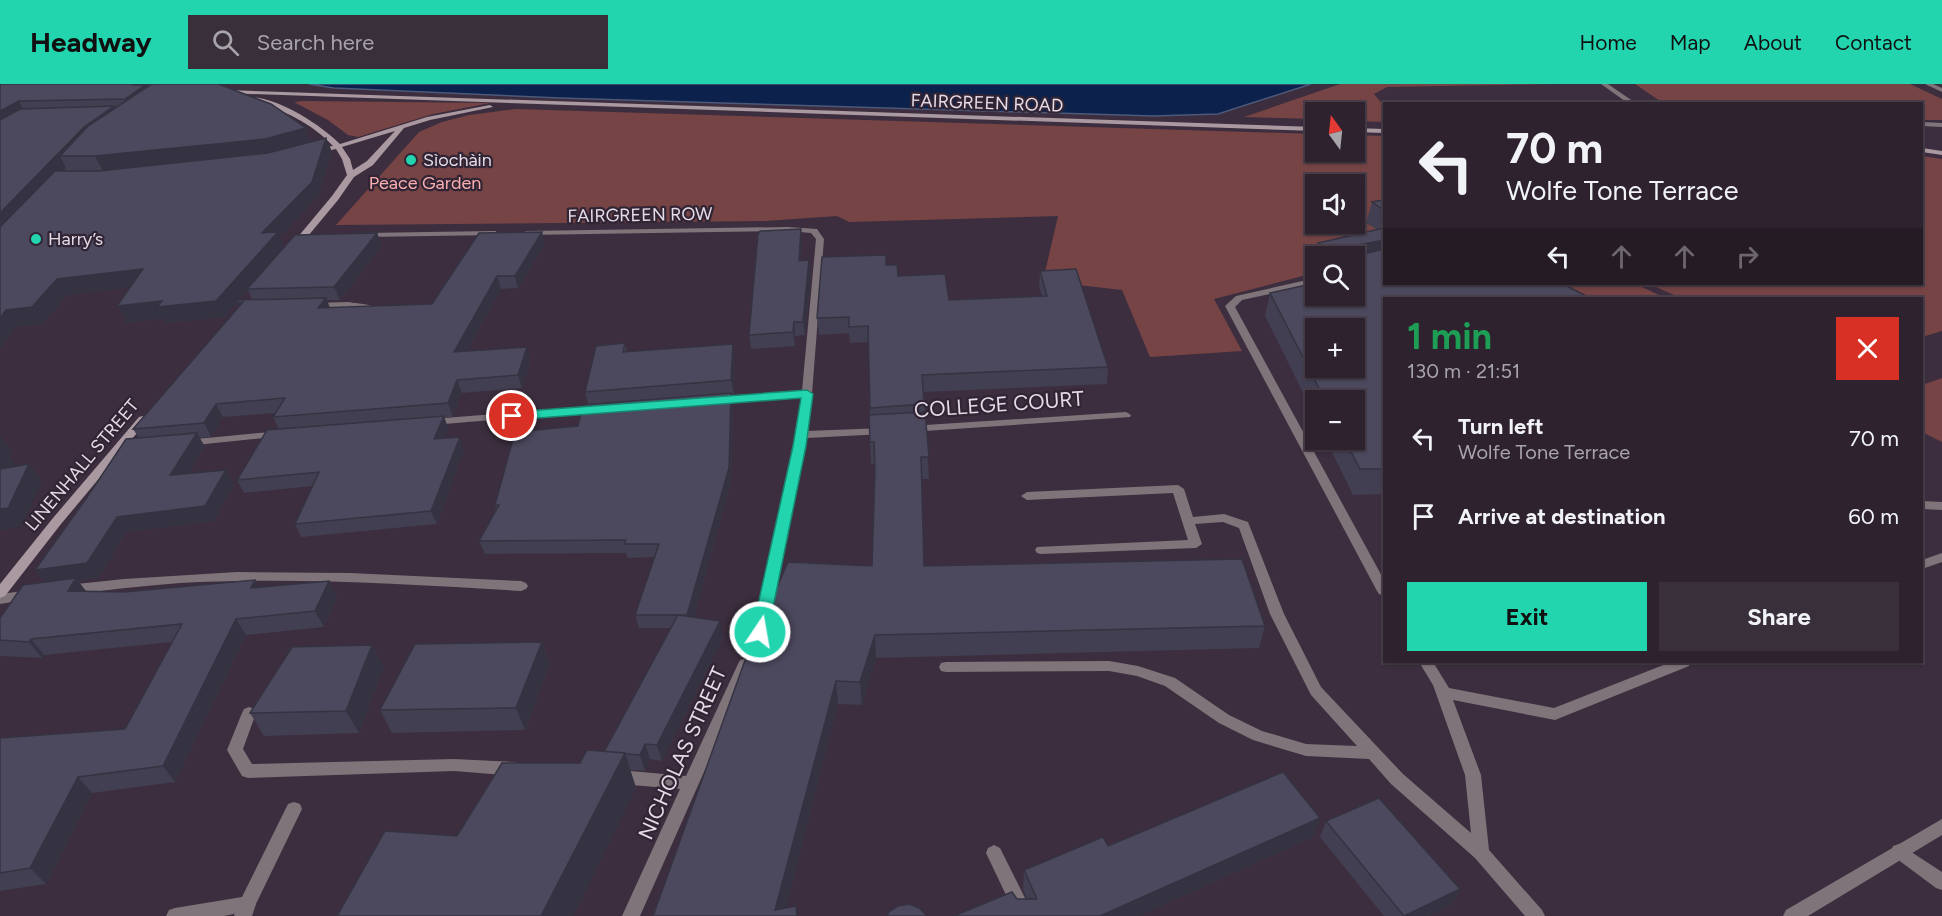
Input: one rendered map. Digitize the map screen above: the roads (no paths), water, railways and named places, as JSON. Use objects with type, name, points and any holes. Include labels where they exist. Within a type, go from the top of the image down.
[{"type":"main road","name":"FAIRGREEN ROAD","points":[[217,90],[234,93],[1305,129]]},
{"type":"main road","points":[[234,93],[267,102],[319,128],[345,157],[351,175]]},
{"type":"main road","points":[[316,153],[429,118],[461,111],[506,104],[548,103]]},
{"type":"main road","points":[[287,255],[351,175],[370,163],[401,128]]},
{"type":"main road","points":[[1365,130],[1383,131]]},
{"type":"main road","points":[[1923,150],[1942,153]]},
{"type":"main road","name":"LINENHALL STREET","points":[[0,592],[124,448],[148,414]]},
{"type":"street","points":[[1604,84],[1631,102]]},
{"type":"street","points":[[1928,84],[1942,90]]},
{"type":"street","points":[[1923,124],[1942,124]]},
{"type":"street","name":"FAIRGREEN ROW","points":[[516,233],[788,229],[814,231],[820,239],[807,394]]},
{"type":"street","points":[[350,236],[504,233]]},
{"type":"street","points":[[302,237],[314,237]]},
{"type":"street","points":[[1305,283],[1239,298],[1230,306],[1383,585]]},
{"type":"street","points":[[305,306],[349,305],[358,308],[381,308]]},
{"type":"street","points":[[700,401],[807,394]]},
{"type":"street","name":"NICHOLAS STREET","points":[[631,916],[760,632],[801,435],[807,394]]},
{"type":"street","points":[[418,423],[605,409]]},
{"type":"street","name":"COLLEGE COURT","points":[[801,435],[1126,415]]},
{"type":"street","points":[[176,444],[290,434]]},
{"type":"street","points":[[1027,496],[1178,489],[1196,544],[1041,550]]},
{"type":"street","points":[[1923,505],[1942,506]]},
{"type":"street","points":[[1188,521],[1224,518],[1244,525],[1277,614],[1316,691],[1397,779],[1480,853],[1536,916]]},
{"type":"street","points":[[1923,565],[1942,557]]},
{"type":"street","points":[[0,599],[114,583],[253,575],[521,586]]},
{"type":"street","points":[[1427,663],[1442,692],[1473,775],[1480,853]]},
{"type":"street","points":[[1442,692],[1555,714],[1682,663]]},
{"type":"street","points":[[946,668],[1109,666],[1129,669],[1170,682],[1224,719],[1258,736],[1306,750],[1373,753]]},
{"type":"street","points":[[249,713],[235,750],[248,771],[454,765],[525,770]]},
{"type":"street","points":[[608,777],[691,783]]},
{"type":"street","points":[[175,916],[245,910],[294,809]]},
{"type":"street","points":[[1792,916],[1942,826]]},
{"type":"street","points":[[1899,851],[1942,882]]},
{"type":"street","points":[[994,853],[1025,916]]},
{"type":"water","points":[[309,84],[1311,84],[1218,114],[1153,116],[560,98],[334,88]]},
{"type":"place","name":"Sìochàin","points":[[411,160]]},
{"type":"place","name":"Harry’s","points":[[36,239]]},
{"type":"park label","name":"Peace Garden","points":[[425,183]]}]
